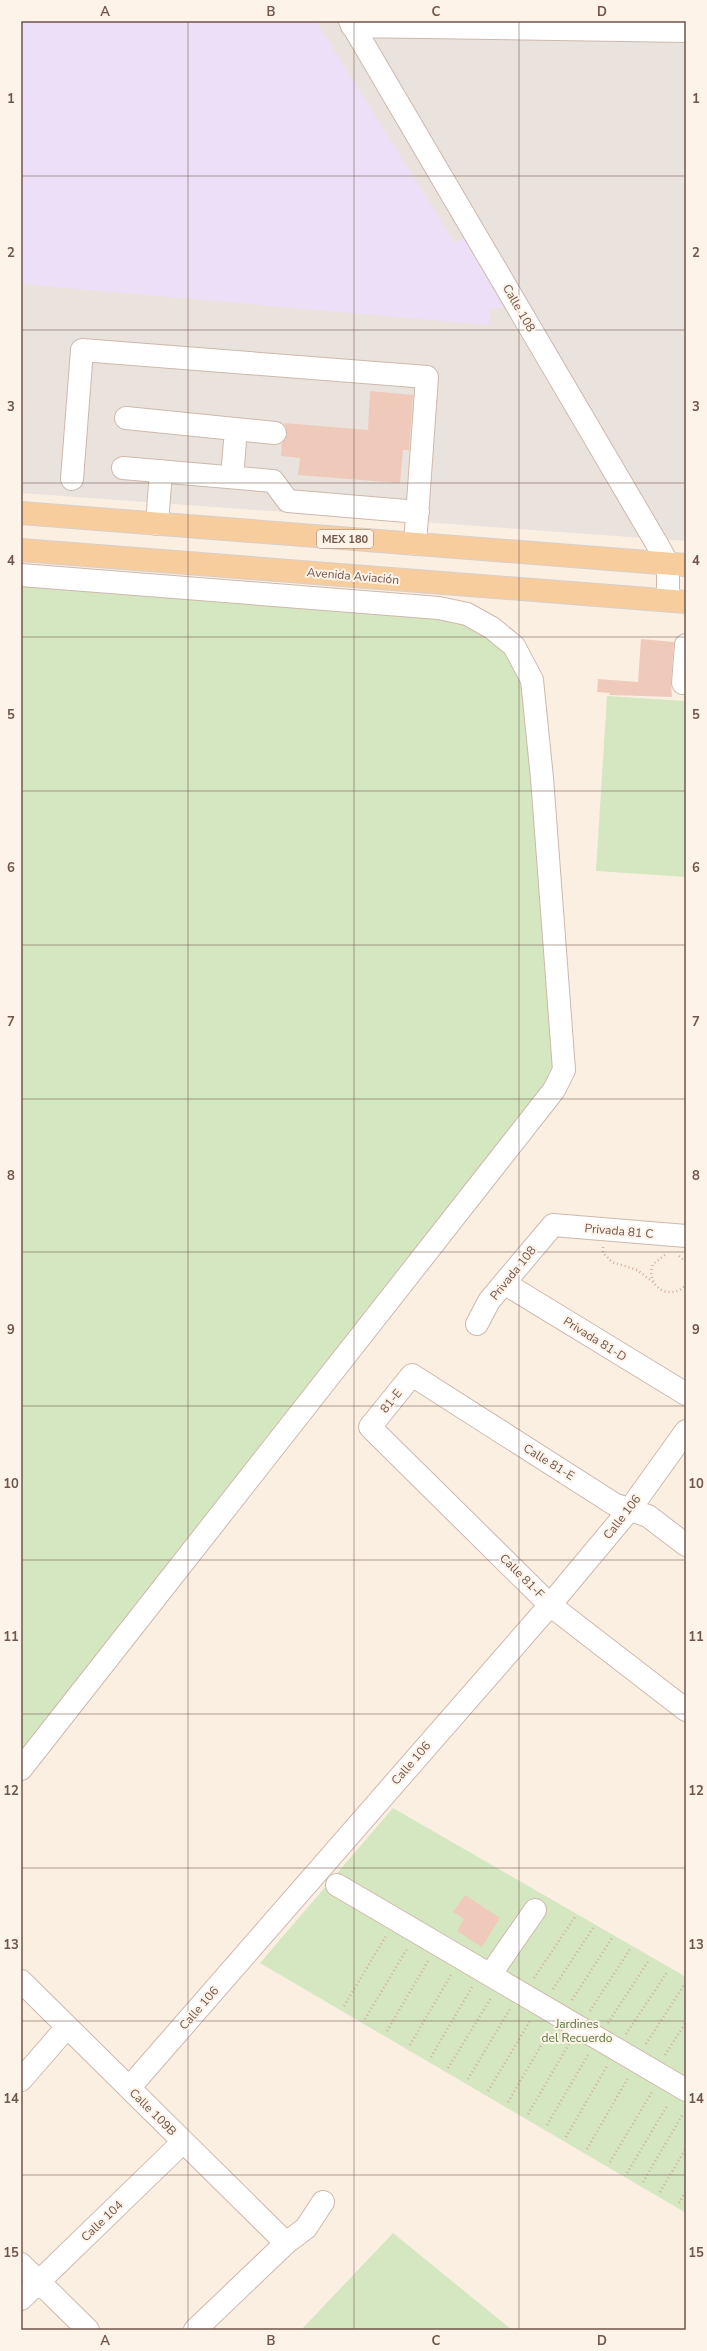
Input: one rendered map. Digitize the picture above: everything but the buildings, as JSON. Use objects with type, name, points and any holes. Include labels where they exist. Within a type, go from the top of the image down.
[{"type":"main road","name":"MEX 180","points":[[21,513],[677,565]]},
{"type":"main road","name":"Avenida Aviación","points":[[21,550],[677,601]]},
{"type":"street","points":[[351,23],[595,25],[686,31]]},
{"type":"street","name":"Calle 108","points":[[351,23],[677,565]]},
{"type":"street","points":[[72,479],[82,350],[427,377],[415,544]]},
{"type":"street","points":[[126,418],[275,433]]},
{"type":"street","points":[[232,477],[236,429]]},
{"type":"street","points":[[123,468],[273,481],[288,500],[418,512]]},
{"type":"street","points":[[157,524],[161,471]]},
{"type":"street","points":[[677,565],[677,601]]},
{"type":"street","points":[[21,575],[439,608],[467,614],[492,628],[514,646],[532,680],[542,778],[564,1070],[560,1080],[544,1102],[21,1769]]},
{"type":"street","points":[[686,645],[683,683],[686,683]]},
{"type":"street","name":"Privada 81 C","points":[[553,1225],[681,1246]]},
{"type":"street","name":"Privada 108","points":[[477,1324],[489,1301],[553,1225]]},
{"type":"street","name":"Privada 81-D","points":[[504,1283],[686,1394]]},
{"type":"street","name":"81-E","points":[[370,1427],[412,1375]]},
{"type":"street","name":"Calle 81-E","points":[[412,1375],[614,1504],[648,1516],[686,1544]]},
{"type":"street","name":"Calle 81-F","points":[[370,1427],[550,1605],[686,1710]]},
{"type":"street","name":"Calle 106","points":[[129,2088],[550,1605],[630,1509],[686,1431]]},
{"type":"street","points":[[337,1885],[486,1983],[686,2090]]},
{"type":"street","points":[[486,1983],[535,1910]]},
{"type":"street","name":"Calle 109B","points":[[21,1982],[286,2243]]},
{"type":"street","points":[[21,2080],[67,2027]]},
{"type":"street","name":"Calle 104","points":[[21,2299],[183,2142]]},
{"type":"street","points":[[195,2330],[286,2243],[306,2228],[323,2202]]},
{"type":"street","points":[[21,2264],[88,2330]]},
{"type":"path","points":[[604,1239],[603,1253],[606,1258],[612,1262],[637,1270],[657,1288],[669,1293],[681,1290],[686,1285]]},
{"type":"path","points":[[681,1246],[686,1262]]},
{"type":"path","points":[[653,1283],[651,1276],[654,1264],[663,1255],[670,1254]]},
{"type":"path","points":[[530,1985],[575,1917]]},
{"type":"path","points":[[548,1996],[593,1928]]},
{"type":"path","points":[[344,2006],[390,1930]]},
{"type":"path","points":[[572,2001],[612,1938]]},
{"type":"path","points":[[365,2019],[411,1943]]},
{"type":"path","points":[[586,2018],[630,1949]]},
{"type":"path","points":[[387,2031],[432,1955]]},
{"type":"path","points":[[604,2029],[649,1960]]},
{"type":"path","points":[[410,2045],[455,1969]]},
{"type":"path","points":[[623,2040],[668,1971]]},
{"type":"path","points":[[645,2044],[686,1982]]},
{"type":"path","points":[[431,2057],[486,1983]]},
{"type":"path","points":[[448,2068],[486,1983]]},
{"type":"path","points":[[468,2079],[513,2004]]},
{"type":"path","points":[[488,2091],[533,2016]]},
{"type":"path","points":[[664,2056],[686,2022]]},
{"type":"path","points":[[508,2102],[552,2027]]},
{"type":"path","points":[[528,2114],[572,2039]]},
{"type":"path","points":[[547,2125],[591,2050]]},
{"type":"path","points":[[566,2137],[609,2061]]},
{"type":"path","points":[[587,2149],[630,2074]]},
{"type":"path","points":[[610,2162],[654,2088]]},
{"type":"path","points":[[628,2173],[667,2106]]},
{"type":"path","points":[[644,2182],[684,2114]]},
{"type":"path","points":[[660,2192],[686,2148]]},
{"type":"path","points":[[679,2203],[686,2191]]},
{"type":"shaded area","points":[[21,21],[686,21],[686,541],[21,493]]},
{"type":"shaded area","points":[[21,21],[316,21],[455,243],[466,237],[509,308],[490,308],[489,325],[21,284]]},
{"type":"green space","points":[[21,580],[413,611],[471,623],[520,661],[562,1070],[21,1763]]},
{"type":"green space","points":[[607,696],[686,701],[686,877],[596,871]]},
{"type":"green space","name":"Jardines del Recuerdo","points":[[393,1808],[686,1977],[686,2213],[260,1963]]},
{"type":"green space","points":[[393,2233],[512,2330],[301,2330]]}]
